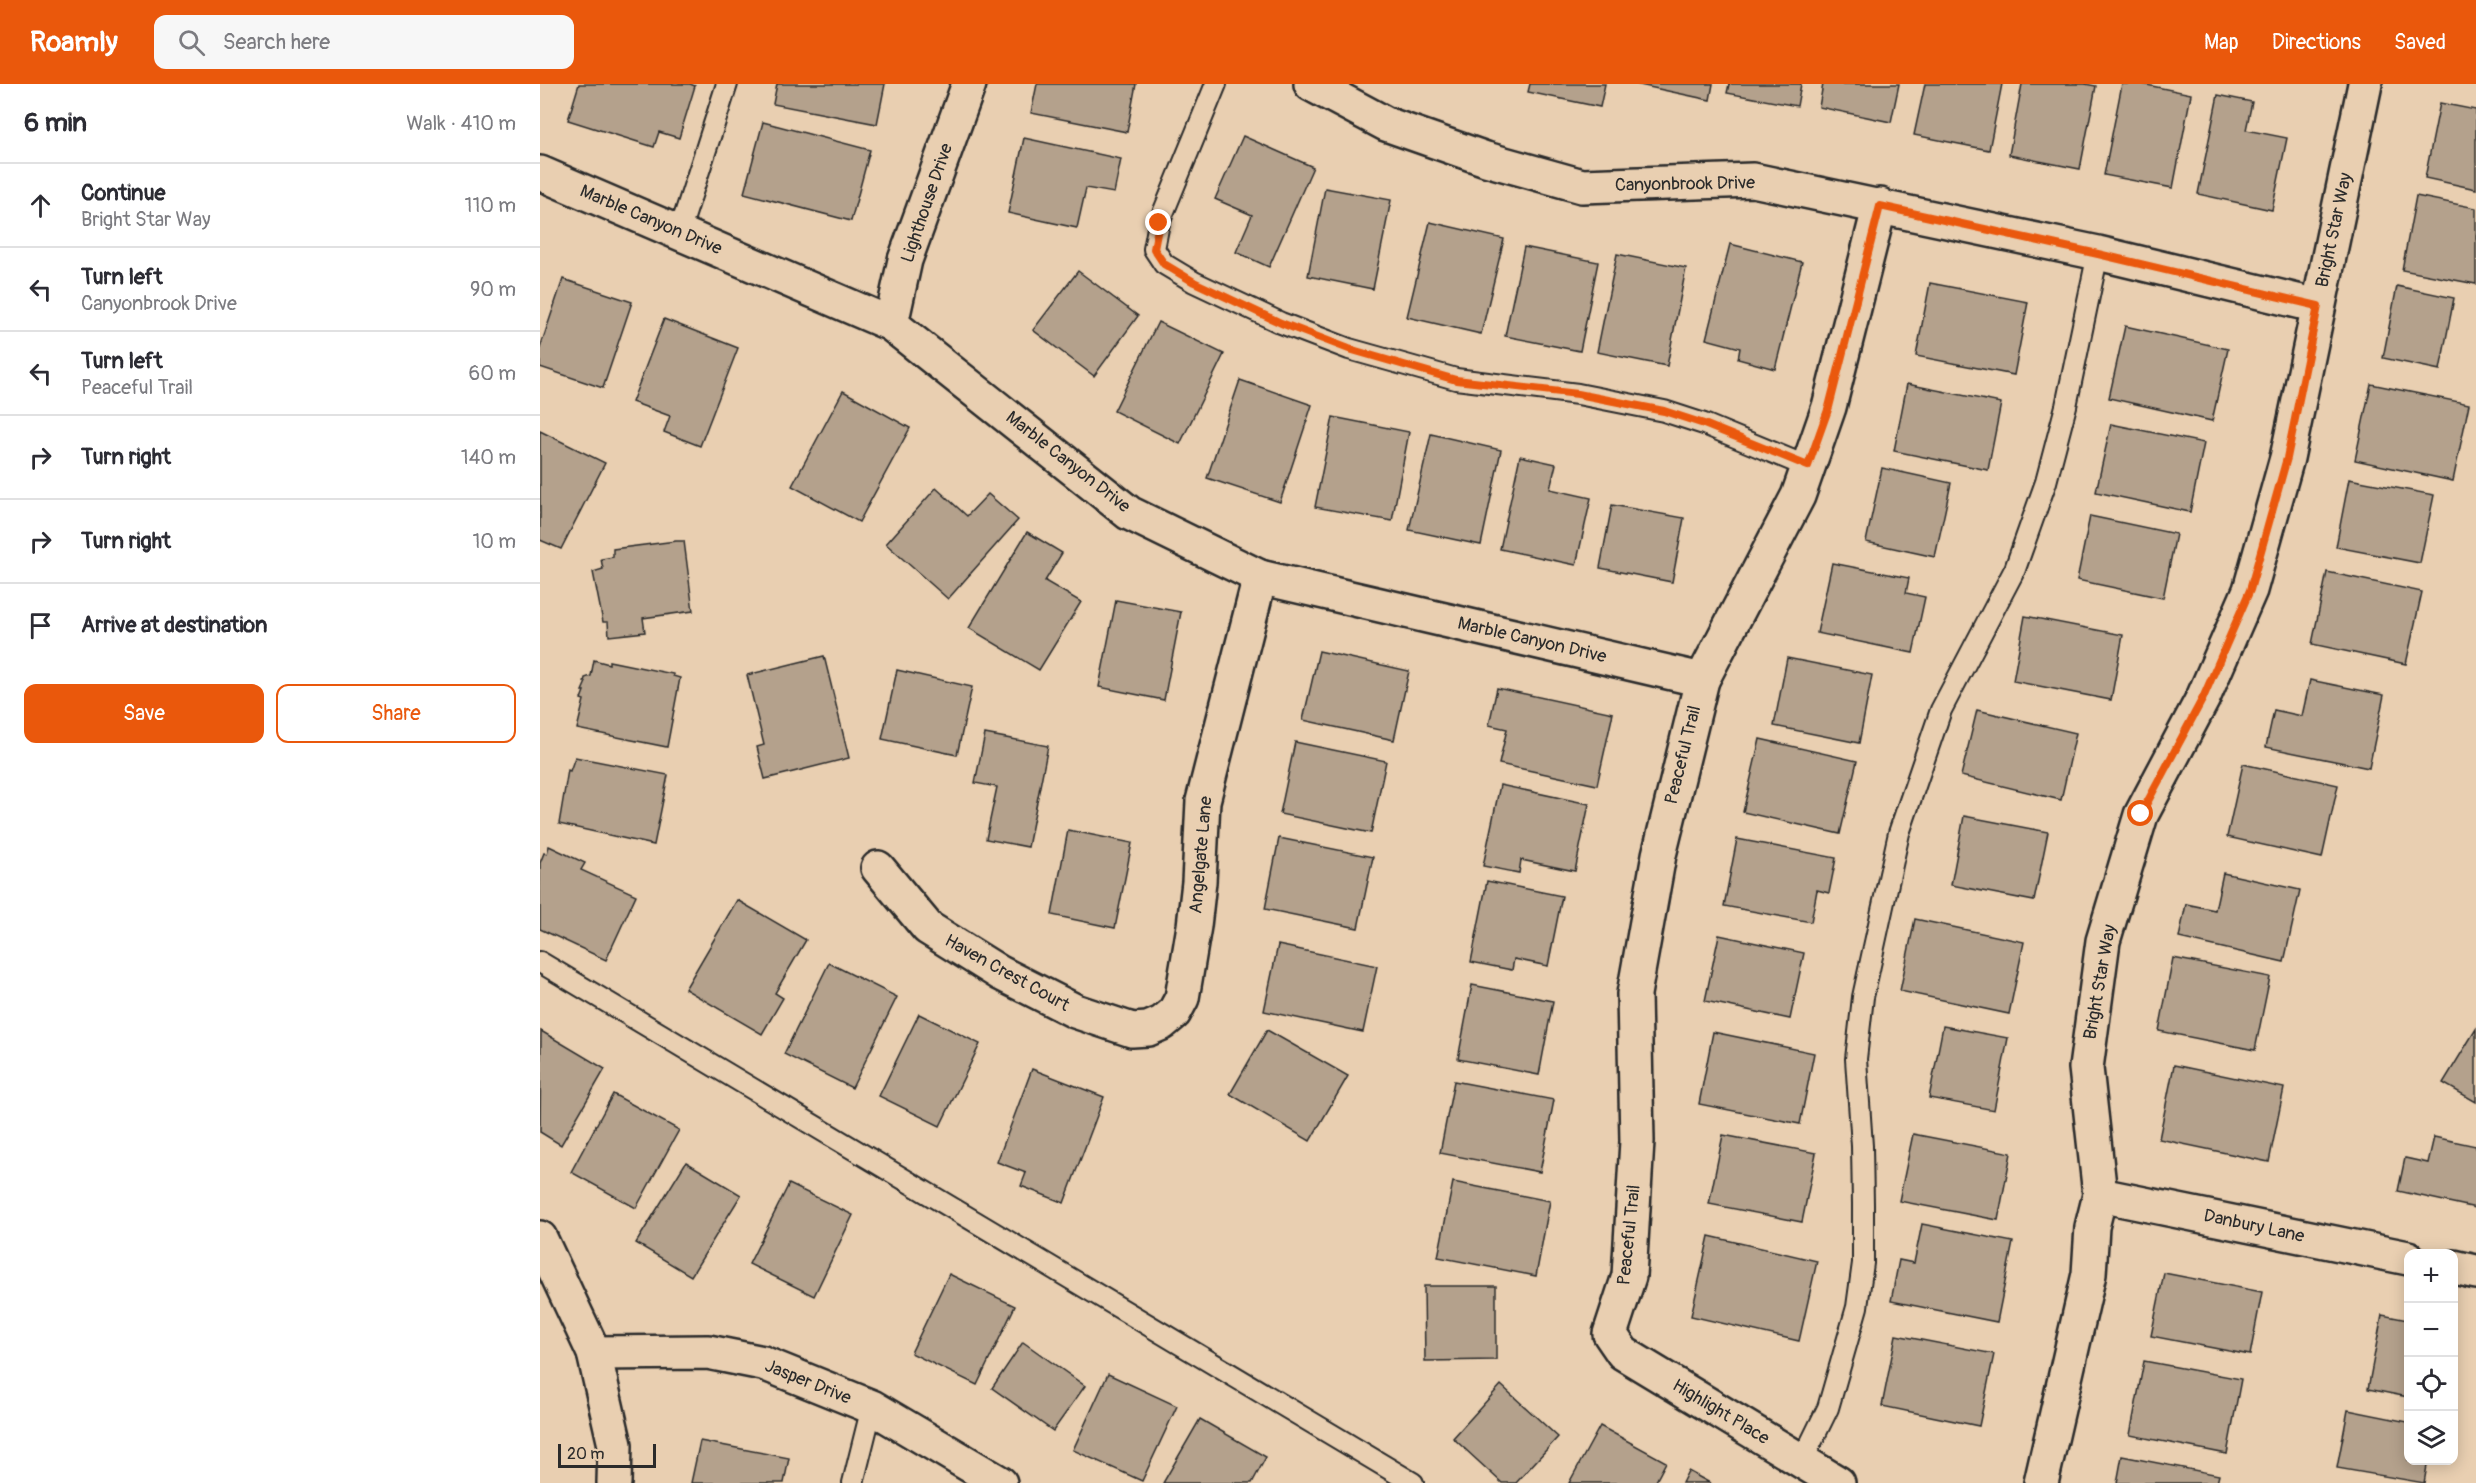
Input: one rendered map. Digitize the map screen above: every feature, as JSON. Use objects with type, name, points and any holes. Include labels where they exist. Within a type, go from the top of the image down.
[{"type":"street","name":"Lighthouse Drive","points":[[891,324],[905,260],[969,84]]},
{"type":"street","name":"Canyonbrook Drive","points":[[1311,84],[1386,124],[1486,159],[1582,186],[1753,180],[2098,254],[2318,306]]},
{"type":"street","name":"Bright Star Way","points":[[2041,1483],[2089,1274],[2092,1227],[2100,1195],[2086,1068],[2103,941],[2141,814],[2203,698],[2250,590],[2287,458],[2365,84]]},
{"type":"street","name":"Marble Canyon Drive","points":[[540,172],[891,324],[1129,513],[1260,577],[1702,680]]},
{"type":"street","name":"Peaceful Trail","points":[[1610,1334],[1629,1276],[1638,1141],[1634,994],[1659,855],[1702,680],[1798,496],[1829,407],[1880,206]]},
{"type":"street","name":"Angelgate Lane","points":[[1162,1023],[1174,1012],[1182,998],[1198,893],[1203,801],[1260,577]]},
{"type":"street","name":"Haven Crest Court","points":[[878,868],[928,928],[1000,974],[1075,1011],[1132,1030],[1148,1029],[1162,1023]]},
{"type":"street","name":"Danbury Lane","points":[[2100,1195],[2404,1257]]},
{"type":"street","points":[[540,1238],[594,1353],[615,1445],[614,1483]]},
{"type":"street","points":[[2458,1268],[2476,1272]]},
{"type":"street","name":"Highlight Place","points":[[1610,1334],[1623,1353],[1838,1483]]},
{"type":"street","name":"Jasper Drive","points":[[594,1353],[708,1352],[763,1363],[872,1407],[1000,1483]]},
{"type":"lane","points":[[679,233],[727,84]]},
{"type":"lane","points":[[1216,84],[1159,223],[1154,249],[1164,264],[1194,282],[1281,323],[1349,349],[1456,380],[1578,394],[1664,411],[1704,424],[1808,466]]},
{"type":"lane","points":[[1802,1461],[1828,1408],[1857,1307],[1863,1263],[1863,1204],[1856,1059],[1863,997],[1899,833],[1941,710],[2014,569],[2046,482],[2066,406],[2098,254]]},
{"type":"lane","points":[[540,962],[1413,1483]]},
{"type":"lane","points":[[853,1483],[872,1407]]},
{"type":"building","points":[[579,84],[690,84],[695,86],[679,138],[659,132],[654,147],[568,120]]},
{"type":"building","points":[[777,84],[885,84],[877,124],[773,104]]},
{"type":"building","points":[[1037,84],[1136,84],[1127,132],[1031,113]]},
{"type":"building","points":[[1530,84],[1605,84],[1600,107],[1528,92]]},
{"type":"building","points":[[1635,84],[1713,84],[1710,100]]},
{"type":"building","points":[[1729,84],[1801,84],[1797,106],[1727,93]]},
{"type":"building","points":[[1823,84],[1899,84],[1891,122],[1819,107]]},
{"type":"building","points":[[1925,84],[2002,84],[1989,150],[1914,135]]},
{"type":"building","points":[[2022,84],[2096,86],[2080,169],[2009,155]]},
{"type":"building","points":[[2122,84],[2142,84],[2191,94],[2173,188],[2104,175]]},
{"type":"building","points":[[2218,95],[2252,102],[2246,130],[2287,138],[2272,210],[2198,194]]},
{"type":"building","points":[[2440,103],[2476,110],[2476,189],[2425,178]]},
{"type":"building","points":[[763,122],[870,150],[851,221],[744,193]]},
{"type":"building","points":[[1243,136],[1313,167],[1269,267],[1236,252],[1252,215],[1215,199]]},
{"type":"building","points":[[1024,138],[1121,159],[1114,193],[1086,188],[1077,228],[1008,213]]},
{"type":"building","points":[[1325,188],[1391,200],[1373,289],[1308,276]]},
{"type":"building","points":[[2416,196],[2476,208],[2476,284],[2402,270]]},
{"type":"building","points":[[1430,222],[1504,239],[1481,334],[1407,317]]},
{"type":"building","points":[[1730,244],[1802,262],[1775,369],[1738,359],[1740,348],[1706,339]]},
{"type":"building","points":[[1524,247],[1598,262],[1580,351],[1505,336]]},
{"type":"building","points":[[1617,254],[1686,268],[1667,366],[1597,352]]},
{"type":"building","points":[[1078,271],[1138,316],[1094,376],[1033,330]]},
{"type":"building","points":[[563,279],[632,302],[603,388],[540,367],[540,348]]},
{"type":"building","points":[[1930,283],[2028,302],[2014,375],[1916,356]]},
{"type":"building","points":[[2397,286],[2454,298],[2440,370],[2383,358]]},
{"type":"building","points":[[664,319],[738,348],[700,446],[664,432],[670,416],[632,402]]},
{"type":"building","points":[[1158,322],[1224,354],[1180,444],[1114,411]]},
{"type":"building","points":[[2125,326],[2228,349],[2212,421],[2109,398]]},
{"type":"building","points":[[1240,380],[1312,405],[1280,502],[1207,478]]},
{"type":"building","points":[[1907,384],[2001,403],[1988,470],[1894,451]]},
{"type":"building","points":[[2371,384],[2469,404],[2453,481],[2355,460]]},
{"type":"building","points":[[843,391],[910,428],[859,522],[792,486]]},
{"type":"building","points":[[1333,417],[1409,432],[1392,521],[1315,507]]},
{"type":"building","points":[[2111,424],[2204,443],[2190,512],[2096,492]]},
{"type":"building","points":[[540,431],[605,463],[561,549],[540,540]]},
{"type":"building","points":[[1431,434],[1501,450],[1481,545],[1409,530]]},
{"type":"building","points":[[1520,456],[1556,464],[1550,489],[1591,498],[1576,565],[1500,549]]},
{"type":"building","points":[[1882,468],[1951,483],[1935,557],[1866,542]]},
{"type":"building","points":[[2349,479],[2434,495],[2420,563],[2336,547]]},
{"type":"building","points":[[936,488],[967,516],[988,494],[1018,520],[948,599],[886,544]]},
{"type":"building","points":[[1612,505],[1684,518],[1672,582],[1600,568]]},
{"type":"building","points":[[2090,516],[2176,534],[2163,598],[2077,580]]},
{"type":"building","points":[[1027,532],[1062,553],[1045,581],[1081,602],[1039,670],[969,628]]},
{"type":"building","points":[[684,541],[693,611],[643,618],[645,632],[609,636],[608,622],[603,622],[593,572],[603,569],[601,559],[613,557],[613,549]]},
{"type":"building","points":[[1832,563],[1909,578],[1906,593],[1925,597],[1913,653],[1817,633]]},
{"type":"building","points":[[2327,572],[2422,592],[2406,664],[2312,644]]},
{"type":"building","points":[[1116,600],[1181,612],[1164,700],[1099,687]]},
{"type":"building","points":[[2025,616],[2123,635],[2111,700],[2013,681]]},
{"type":"building","points":[[1319,651],[1409,671],[1394,740],[1303,720]]},
{"type":"building","points":[[824,656],[849,758],[765,779],[757,747],[764,745],[747,675]]},
{"type":"building","points":[[1787,658],[1872,675],[1859,743],[1774,726]]},
{"type":"building","points":[[594,660],[673,674],[680,678],[667,747],[577,729],[584,700],[581,699],[586,682],[584,682],[585,678],[591,676]]},
{"type":"building","points":[[897,670],[972,687],[957,755],[882,739]]},
{"type":"building","points":[[2310,680],[2384,695],[2369,768],[2266,747],[2274,710],[2302,716]]},
{"type":"building","points":[[1497,688],[1613,713],[1597,785],[1499,764],[1507,729],[1489,725]]},
{"type":"building","points":[[1977,710],[2076,733],[2061,800],[1961,776]]},
{"type":"building","points":[[985,734],[1048,746],[1028,847],[986,839],[997,787],[975,783]]},
{"type":"building","points":[[1760,739],[1857,761],[1840,834],[1743,812]]},
{"type":"building","points":[[1295,742],[1386,761],[1371,833],[1280,814]]},
{"type":"building","points":[[575,757],[668,775],[654,845],[559,824],[568,770],[570,771]]},
{"type":"building","points":[[2243,764],[2338,785],[2322,858],[2227,837]]},
{"type":"building","points":[[1500,785],[1589,804],[1575,871],[1521,860],[1519,873],[1483,866]]},
{"type":"building","points":[[1964,816],[2048,832],[2034,901],[1951,885]]},
{"type":"building","points":[[1068,830],[1132,843],[1115,928],[1052,915]]},
{"type":"building","points":[[1279,838],[1373,857],[1358,928],[1265,909]]},
{"type":"building","points":[[1737,839],[1836,858],[1829,893],[1817,890],[1811,922],[1724,906]]},
{"type":"building","points":[[549,846],[585,863],[581,870],[636,895],[606,960],[540,929],[540,863],[544,853],[547,854]]},
{"type":"building","points":[[2223,873],[2300,890],[2284,962],[2179,938],[2186,904],[2215,910]]},
{"type":"building","points":[[1487,881],[1562,896],[1548,966],[1514,959],[1512,970],[1471,962]]},
{"type":"building","points":[[737,900],[806,940],[775,993],[783,998],[762,1034],[685,989]]},
{"type":"building","points":[[1915,919],[2024,942],[2009,1014],[1900,991]]},
{"type":"building","points":[[1719,935],[1804,953],[1790,1019],[1705,1001]]},
{"type":"building","points":[[1278,945],[1377,966],[1363,1032],[1264,1011]]},
{"type":"building","points":[[2173,958],[2270,977],[2255,1050],[2159,1031]]},
{"type":"building","points":[[829,963],[897,997],[852,1088],[784,1054]]},
{"type":"building","points":[[1472,985],[1553,1001],[1539,1075],[1458,1059]]},
{"type":"building","points":[[919,1014],[980,1044],[940,1126],[879,1096]]},
{"type":"building","points":[[1943,1026],[2008,1038],[1994,1110],[1929,1098]]},
{"type":"building","points":[[2476,1029],[2476,1102],[2443,1083]]},
{"type":"building","points":[[1267,1030],[1348,1076],[1310,1141],[1230,1094]]},
{"type":"building","points":[[541,1031],[605,1069],[561,1145],[540,1132]]},
{"type":"building","points":[[1713,1032],[1814,1053],[1800,1124],[1699,1104]]},
{"type":"building","points":[[2174,1065],[2284,1088],[2269,1162],[2159,1139]]},
{"type":"building","points":[[1032,1069],[1104,1097],[1064,1203],[1021,1186],[1026,1173],[997,1162]]},
{"type":"building","points":[[1454,1081],[1554,1100],[1540,1172],[1440,1153]]},
{"type":"building","points":[[613,1094],[679,1130],[636,1208],[571,1172]]},
{"type":"building","points":[[1913,1134],[2011,1153],[1998,1220],[1899,1201]]},
{"type":"building","points":[[1723,1135],[1816,1153],[1802,1222],[1709,1204]]},
{"type":"building","points":[[2434,1137],[2476,1146],[2476,1208],[2398,1191],[2405,1158],[2428,1163]]},
{"type":"building","points":[[686,1162],[741,1195],[691,1276],[636,1243]]},
{"type":"building","points":[[1453,1182],[1550,1201],[1536,1276],[1438,1257]]},
{"type":"building","points":[[789,1184],[853,1215],[814,1296],[749,1264]]},
{"type":"building","points":[[1922,1224],[2013,1242],[1997,1322],[1891,1301],[1899,1260],[1914,1263]]},
{"type":"building","points":[[1709,1236],[1817,1261],[1799,1341],[1691,1316]]},
{"type":"building","points":[[2164,1273],[2262,1292],[2250,1355],[2151,1336]]},
{"type":"building","points":[[949,1274],[1015,1306],[977,1385],[911,1353]]},
{"type":"building","points":[[1424,1286],[1496,1286],[1496,1360],[1425,1361]]},
{"type":"building","points":[[2382,1315],[2404,1319],[2404,1396],[2368,1389]]},
{"type":"building","points":[[1896,1335],[1994,1354],[1979,1426],[1882,1406]]},
{"type":"building","points":[[1023,1342],[1085,1386],[1053,1431],[992,1388]]},
{"type":"building","points":[[2144,1361],[2241,1379],[2227,1454],[2130,1435]]},
{"type":"building","points":[[1108,1374],[1177,1406],[1142,1481],[1073,1450]]},
{"type":"building","points":[[1501,1385],[1558,1437],[1516,1483],[1502,1483],[1453,1438]]},
{"type":"building","points":[[2348,1410],[2404,1421],[2404,1465],[2427,1465],[2424,1483],[2337,1468]]},
{"type":"building","points":[[1200,1419],[1266,1457],[1252,1483],[1163,1483]]},
{"type":"building","points":[[1600,1426],[1666,1462],[1655,1483],[1569,1483]]},
{"type":"building","points":[[700,1441],[789,1458],[784,1483],[691,1483]]},
{"type":"building","points":[[2122,1456],[2219,1475],[2217,1483],[2117,1483]]},
{"type":"building","points":[[1688,1471],[1710,1483],[1682,1483]]},
{"type":"route","points":[[1159,223],[1154,249],[1164,264],[1194,282],[1281,323],[1349,349],[1456,380],[1578,394],[1664,411],[1704,424],[1808,466],[1829,407],[1880,206],[2318,306],[2287,458],[2250,590],[2203,698],[2141,814]]}]
